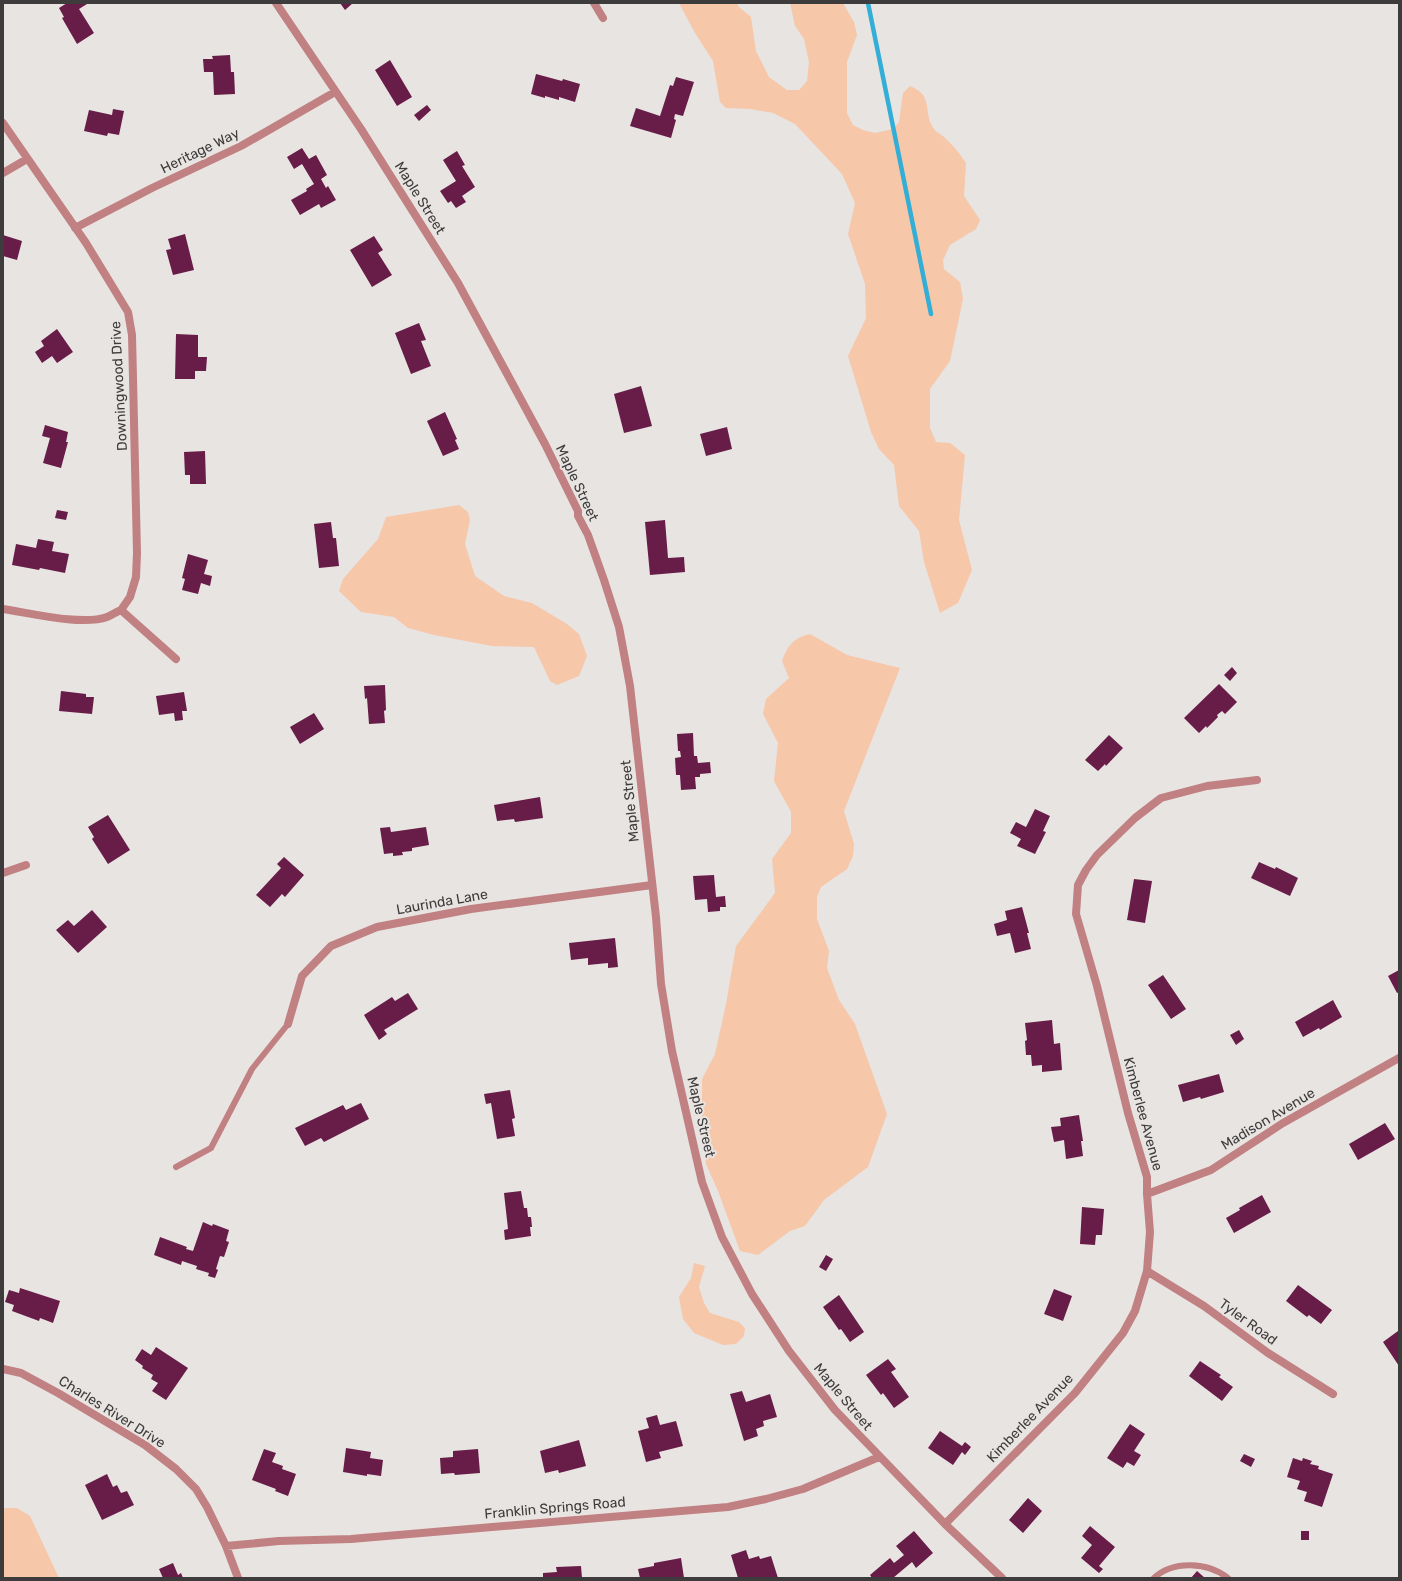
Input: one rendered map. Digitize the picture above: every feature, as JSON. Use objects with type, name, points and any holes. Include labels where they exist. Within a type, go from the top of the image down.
[{"type":"street","name":"Maple Street","points":[[276,3],[361,129],[458,283],[545,444],[578,511],[578,516],[588,535],[619,627],[630,686],[652,885],[661,984],[672,1051],[702,1182],[722,1236],[752,1294],[789,1350],[835,1410],[879,1457],[1002,1578]]},
{"type":"street","points":[[594,3],[603,18]]},
{"type":"street","name":"Heritage Way","points":[[75,228],[152,188],[241,146],[335,92]]},
{"type":"street","name":"Downingwood Drive","points":[[3,123],[86,243],[128,312],[132,335],[137,553],[136,578],[130,597],[121,610]]},
{"type":"street","points":[[3,173],[27,159]]},
{"type":"street","points":[[3,609],[71,620],[91,620],[106,617],[121,610],[176,659]]},
{"type":"street","name":"Kimberlee Avenue","points":[[946,1524],[1075,1393],[1123,1333],[1136,1311],[1147,1271],[1150,1232],[1147,1177],[1128,1113],[1097,986],[1076,914],[1078,885],[1086,870],[1097,855],[1136,818],[1161,798],[1207,786],[1257,780]]},
{"type":"street","points":[[3,873],[26,865]]},
{"type":"street","name":"Laurinda Lane","points":[[288,1024],[302,976],[331,946],[377,927],[471,909],[652,885]]},
{"type":"street","name":"Madison Avenue","points":[[1147,1194],[1211,1170],[1283,1123],[1399,1058]]},
{"type":"street","name":"Tyler Road","points":[[1147,1271],[1204,1306],[1268,1353],[1333,1394]]},
{"type":"street","name":"Charles River Drive","points":[[3,1369],[21,1373],[58,1393],[145,1445],[176,1469],[196,1489],[208,1507],[226,1546],[238,1578]]},
{"type":"street","name":"Franklin Springs Road","points":[[226,1546],[279,1541],[359,1538],[728,1507],[803,1489],[879,1457]]},
{"type":"lane","points":[[176,1167],[211,1148],[252,1069],[288,1024]]},
{"type":"lane","points":[[1154,1578],[1161,1572],[1184,1565],[1204,1567],[1223,1574],[1228,1578]]},
{"type":"shaded area","points":[[679,3],[737,3],[739,7],[751,17],[756,51],[769,77],[787,90],[799,90],[807,81],[809,62],[804,39],[795,26],[790,3],[843,3],[854,22],[857,35],[847,62],[847,113],[853,125],[863,130],[875,133],[893,129],[899,122],[903,93],[910,86],[918,90],[923,95],[934,129],[952,144],[966,163],[964,196],[980,220],[976,229],[950,245],[943,260],[944,269],[960,282],[963,299],[950,361],[930,389],[930,428],[936,442],[950,443],[965,455],[959,520],[972,570],[958,603],[940,613],[924,562],[919,531],[899,506],[894,465],[879,449],[871,432],[848,356],[866,318],[865,284],[848,234],[855,203],[842,174],[795,124],[773,113],[750,109],[726,108],[720,102],[713,61],[695,33]]},
{"type":"shaded area","points":[[459,505],[468,512],[470,520],[465,544],[475,576],[504,596],[532,603],[567,624],[579,634],[587,656],[579,676],[557,685],[550,681],[534,647],[492,646],[434,635],[408,628],[394,617],[361,612],[339,591],[343,579],[378,539],[386,517]]},
{"type":"shaded area","points":[[810,634],[847,655],[900,668],[844,811],[854,844],[853,856],[847,869],[821,887],[817,897],[817,919],[829,951],[827,968],[839,1000],[855,1024],[887,1114],[868,1167],[824,1200],[805,1226],[790,1231],[758,1255],[740,1251],[718,1191],[706,1164],[702,1117],[702,1079],[715,1054],[726,1004],[736,946],[775,893],[772,859],[791,833],[791,812],[774,781],[778,743],[763,714],[766,699],[789,678],[782,661],[786,651],[795,640],[804,635]]},
{"type":"shaded area","points":[[694,1263],[705,1266],[699,1287],[704,1303],[710,1313],[739,1322],[745,1328],[744,1336],[736,1344],[723,1345],[694,1333],[683,1319],[679,1297],[691,1278]]},
{"type":"shaded area","points":[[5,1508],[17,1508],[30,1516],[59,1578],[3,1578],[3,1511]]},
{"type":"building","points":[[67,3],[87,4],[79,9],[94,33],[77,44],[62,18],[64,17],[59,8]]},
{"type":"building","points":[[340,3],[353,3],[345,10]]},
{"type":"building","points":[[230,55],[231,72],[234,72],[235,94],[214,95],[213,72],[204,72],[203,59],[213,59],[212,56]]},
{"type":"building","points":[[390,60],[412,97],[397,106],[375,70]]},
{"type":"building","points":[[536,74],[580,84],[575,102],[559,97],[559,100],[531,94]]},
{"type":"building","points":[[676,77],[694,82],[683,116],[675,114],[674,119],[676,120],[671,138],[630,126],[636,108],[660,116],[670,85],[673,86]]},
{"type":"building","points":[[427,105],[431,110],[419,121],[414,115]]},
{"type":"building","points":[[113,109],[124,111],[119,135],[108,133],[107,136],[84,131],[89,110],[112,115]]},
{"type":"building","points":[[302,148],[309,159],[316,155],[327,175],[321,179],[326,188],[328,186],[336,200],[321,208],[319,204],[300,215],[291,200],[307,191],[306,189],[314,184],[302,164],[294,169],[287,157]]},
{"type":"building","points":[[457,151],[465,165],[462,166],[475,187],[462,196],[466,202],[456,208],[451,201],[448,203],[440,191],[456,181],[443,160]]},
{"type":"building","points":[[185,234],[194,270],[173,275],[166,250],[171,249],[168,239]]},
{"type":"building","points":[[3,235],[22,241],[17,260],[3,256]]},
{"type":"building","points":[[374,236],[383,250],[378,253],[392,275],[372,287],[350,250]]},
{"type":"building","points":[[419,323],[426,340],[421,341],[431,366],[411,374],[395,333]]},
{"type":"building","points":[[57,329],[73,352],[57,363],[52,356],[42,363],[35,352],[44,346],[41,341]]},
{"type":"building","points":[[176,334],[198,335],[198,357],[207,357],[206,371],[195,371],[195,379],[175,379]]},
{"type":"building","points":[[641,386],[652,426],[624,433],[614,394]]},
{"type":"building","points":[[445,412],[457,439],[455,440],[459,449],[443,456],[427,421]]},
{"type":"building","points":[[45,425],[68,432],[66,442],[68,442],[61,468],[43,463],[50,438],[42,436]]},
{"type":"building","points":[[727,427],[732,449],[706,456],[700,434]]},
{"type":"building","points":[[205,451],[206,484],[190,484],[190,475],[185,475],[184,452]]},
{"type":"building","points":[[57,510],[68,512],[66,520],[55,518]]},
{"type":"building","points":[[665,520],[668,558],[684,557],[685,572],[650,575],[645,522]]},
{"type":"building","points":[[331,522],[333,538],[336,538],[339,566],[319,568],[314,524]]},
{"type":"building","points":[[38,539],[54,542],[52,551],[69,554],[65,573],[40,568],[39,570],[12,565],[16,544],[36,548]]},
{"type":"building","points":[[188,554],[208,560],[204,574],[212,576],[210,586],[201,583],[198,594],[182,590],[185,579],[182,578]]},
{"type":"building","points":[[1232,667],[1237,673],[1230,681],[1224,675]]},
{"type":"building","points":[[1219,684],[1237,702],[1225,714],[1222,711],[1217,715],[1218,717],[1207,728],[1206,726],[1199,733],[1184,718]]},
{"type":"building","points":[[385,685],[385,723],[369,724],[367,698],[365,699],[364,686]]},
{"type":"building","points":[[61,691],[86,694],[86,697],[94,697],[92,714],[59,711]]},
{"type":"building","points":[[184,692],[187,711],[182,711],[183,720],[175,721],[174,713],[159,715],[156,696]]},
{"type":"building","points":[[314,713],[324,729],[300,744],[290,727]]},
{"type":"building","points":[[693,733],[694,756],[697,756],[698,763],[710,762],[711,773],[700,774],[700,777],[695,777],[696,789],[681,790],[680,775],[676,775],[675,758],[681,757],[680,751],[678,751],[677,734]]},
{"type":"building","points":[[1109,735],[1123,748],[1106,766],[1105,764],[1098,771],[1085,760]]},
{"type":"building","points":[[540,797],[543,818],[515,822],[514,819],[497,821],[494,805]]},
{"type":"building","points":[[1035,809],[1050,816],[1043,831],[1046,832],[1035,854],[1017,846],[1021,839],[1010,833],[1016,822],[1026,827]]},
{"type":"building","points":[[108,815],[130,850],[108,864],[92,839],[94,837],[88,827]]},
{"type":"building","points":[[390,827],[391,832],[426,827],[429,845],[412,848],[412,851],[402,852],[403,855],[393,856],[393,853],[384,854],[380,828]]},
{"type":"building","points":[[284,857],[304,875],[285,897],[282,894],[270,907],[256,895],[281,868],[277,864]]},
{"type":"building","points":[[1259,862],[1275,869],[1276,867],[1298,878],[1290,896],[1251,878]]},
{"type":"building","points":[[714,875],[716,897],[725,896],[726,907],[720,907],[720,911],[708,912],[707,899],[695,900],[693,876]]},
{"type":"building","points":[[1134,879],[1152,881],[1145,923],[1127,920]]},
{"type":"building","points":[[1022,907],[1029,933],[1027,933],[1031,949],[1015,953],[1010,933],[997,936],[994,924],[1007,920],[1005,911]]},
{"type":"building","points":[[92,910],[107,927],[78,953],[56,930],[68,920],[74,926]]},
{"type":"building","points":[[615,938],[618,967],[608,968],[608,963],[588,965],[588,958],[571,960],[569,943]]},
{"type":"building","points":[[1399,970],[1399,992],[1397,993],[1388,976]]},
{"type":"building","points":[[1163,975],[1186,1009],[1171,1019],[1148,985]]},
{"type":"building","points":[[408,993],[418,1009],[384,1030],[387,1034],[379,1040],[364,1015],[392,997],[395,1001]]},
{"type":"building","points":[[1333,1000],[1342,1017],[1320,1030],[1319,1028],[1303,1037],[1295,1022]]},
{"type":"building","points":[[1052,1020],[1054,1044],[1060,1043],[1062,1070],[1042,1072],[1042,1065],[1032,1066],[1031,1055],[1026,1055],[1025,1041],[1027,1040],[1025,1023]]},
{"type":"building","points":[[1239,1030],[1244,1039],[1236,1045],[1230,1035]]},
{"type":"building","points":[[1219,1074],[1224,1092],[1201,1099],[1200,1097],[1183,1102],[1178,1085]]},
{"type":"building","points":[[510,1090],[515,1118],[512,1119],[515,1136],[497,1139],[491,1103],[486,1104],[484,1094]]},
{"type":"building","points":[[361,1103],[369,1119],[324,1142],[321,1138],[305,1146],[295,1128],[343,1105],[346,1110]]},
{"type":"building","points":[[1079,1115],[1083,1141],[1081,1141],[1083,1156],[1066,1159],[1064,1140],[1054,1142],[1051,1127],[1061,1126],[1060,1118]]},
{"type":"building","points":[[1385,1123],[1395,1139],[1358,1160],[1349,1144]]},
{"type":"building","points":[[521,1191],[524,1208],[527,1208],[528,1217],[531,1217],[531,1236],[505,1240],[504,1230],[508,1229],[504,1193]]},
{"type":"building","points":[[1262,1195],[1271,1212],[1234,1233],[1226,1218],[1240,1210],[1239,1208]]},
{"type":"building","points":[[1082,1207],[1104,1209],[1102,1235],[1096,1235],[1095,1245],[1080,1244]]},
{"type":"building","points":[[203,1222],[229,1230],[226,1241],[229,1242],[224,1257],[220,1256],[215,1278],[208,1276],[209,1273],[196,1269],[197,1266],[182,1261],[181,1265],[154,1255],[160,1237],[187,1247],[186,1249],[193,1251]]},
{"type":"building","points":[[826,1255],[833,1259],[826,1271],[819,1267]]},
{"type":"building","points":[[1298,1285],[1332,1310],[1321,1324],[1309,1315],[1307,1317],[1286,1301]]},
{"type":"building","points":[[20,1288],[60,1301],[53,1323],[40,1318],[39,1321],[12,1311],[14,1305],[5,1302],[9,1290],[19,1293]]},
{"type":"building","points":[[1054,1289],[1072,1296],[1063,1321],[1044,1314]]},
{"type":"building","points":[[839,1295],[864,1332],[850,1342],[841,1329],[839,1330],[823,1307]]},
{"type":"building","points":[[1398,1331],[1399,1332],[1399,1366],[1383,1342]]},
{"type":"building","points":[[156,1347],[188,1368],[166,1400],[152,1391],[158,1383],[151,1379],[153,1375],[142,1368],[143,1366],[135,1360],[142,1349],[151,1355]]},
{"type":"building","points":[[888,1359],[896,1369],[891,1372],[909,1397],[894,1408],[883,1393],[881,1395],[866,1375]]},
{"type":"building","points":[[1200,1361],[1221,1375],[1219,1377],[1233,1387],[1222,1401],[1189,1376]]},
{"type":"building","points":[[742,1391],[746,1402],[770,1394],[777,1417],[763,1421],[764,1426],[756,1429],[758,1436],[744,1441],[730,1394]]},
{"type":"building","points":[[657,1415],[660,1425],[676,1421],[683,1446],[659,1452],[661,1458],[646,1462],[638,1431],[649,1428],[646,1418]]},
{"type":"building","points":[[1130,1424],[1145,1434],[1134,1451],[1141,1455],[1134,1466],[1127,1462],[1123,1468],[1107,1458]]},
{"type":"building","points":[[940,1431],[962,1446],[965,1442],[971,1447],[965,1455],[962,1452],[953,1465],[928,1448]]},
{"type":"building","points":[[579,1440],[586,1466],[559,1473],[558,1470],[545,1473],[540,1451]]},
{"type":"building","points":[[346,1448],[371,1452],[370,1458],[383,1460],[381,1476],[367,1474],[367,1476],[343,1472]]},
{"type":"building","points":[[264,1449],[276,1453],[272,1462],[283,1466],[282,1469],[296,1474],[288,1496],[275,1491],[276,1489],[252,1480]]},
{"type":"building","points":[[478,1449],[480,1473],[455,1475],[454,1473],[441,1474],[440,1458],[453,1457],[453,1451]]},
{"type":"building","points":[[1244,1454],[1255,1459],[1251,1467],[1240,1461]]},
{"type":"building","points":[[1293,1458],[1302,1461],[1303,1458],[1312,1461],[1310,1464],[1319,1466],[1318,1469],[1333,1474],[1322,1507],[1304,1501],[1307,1492],[1297,1489],[1300,1481],[1287,1477]]},
{"type":"building","points":[[107,1474],[113,1487],[117,1485],[121,1493],[127,1491],[134,1505],[102,1520],[85,1485]]},
{"type":"building","points":[[1028,1498],[1042,1511],[1023,1533],[1009,1520]]},
{"type":"building","points":[[1090,1526],[1115,1547],[1099,1566],[1103,1569],[1099,1573],[1081,1558],[1092,1545],[1082,1536]]},
{"type":"building","points":[[914,1531],[933,1553],[916,1568],[912,1562],[893,1578],[872,1578],[870,1575],[890,1558],[894,1563],[904,1555],[896,1546]]},
{"type":"building","points":[[1301,1531],[1309,1531],[1309,1540],[1301,1540]]},
{"type":"building","points":[[746,1550],[749,1559],[759,1556],[760,1559],[771,1556],[778,1578],[738,1578],[731,1555]]},
{"type":"building","points":[[681,1558],[684,1578],[640,1578],[638,1569],[654,1566],[654,1563]]},
{"type":"building","points":[[173,1563],[178,1575],[181,1573],[183,1578],[163,1578],[159,1569]]},
{"type":"building","points":[[581,1566],[582,1578],[543,1578],[543,1573],[557,1572],[556,1567]]},
{"type":"building","points":[[1197,1571],[1205,1578],[1191,1578]]},
{"type":"waterway","points":[[868,3],[931,314]]}]
